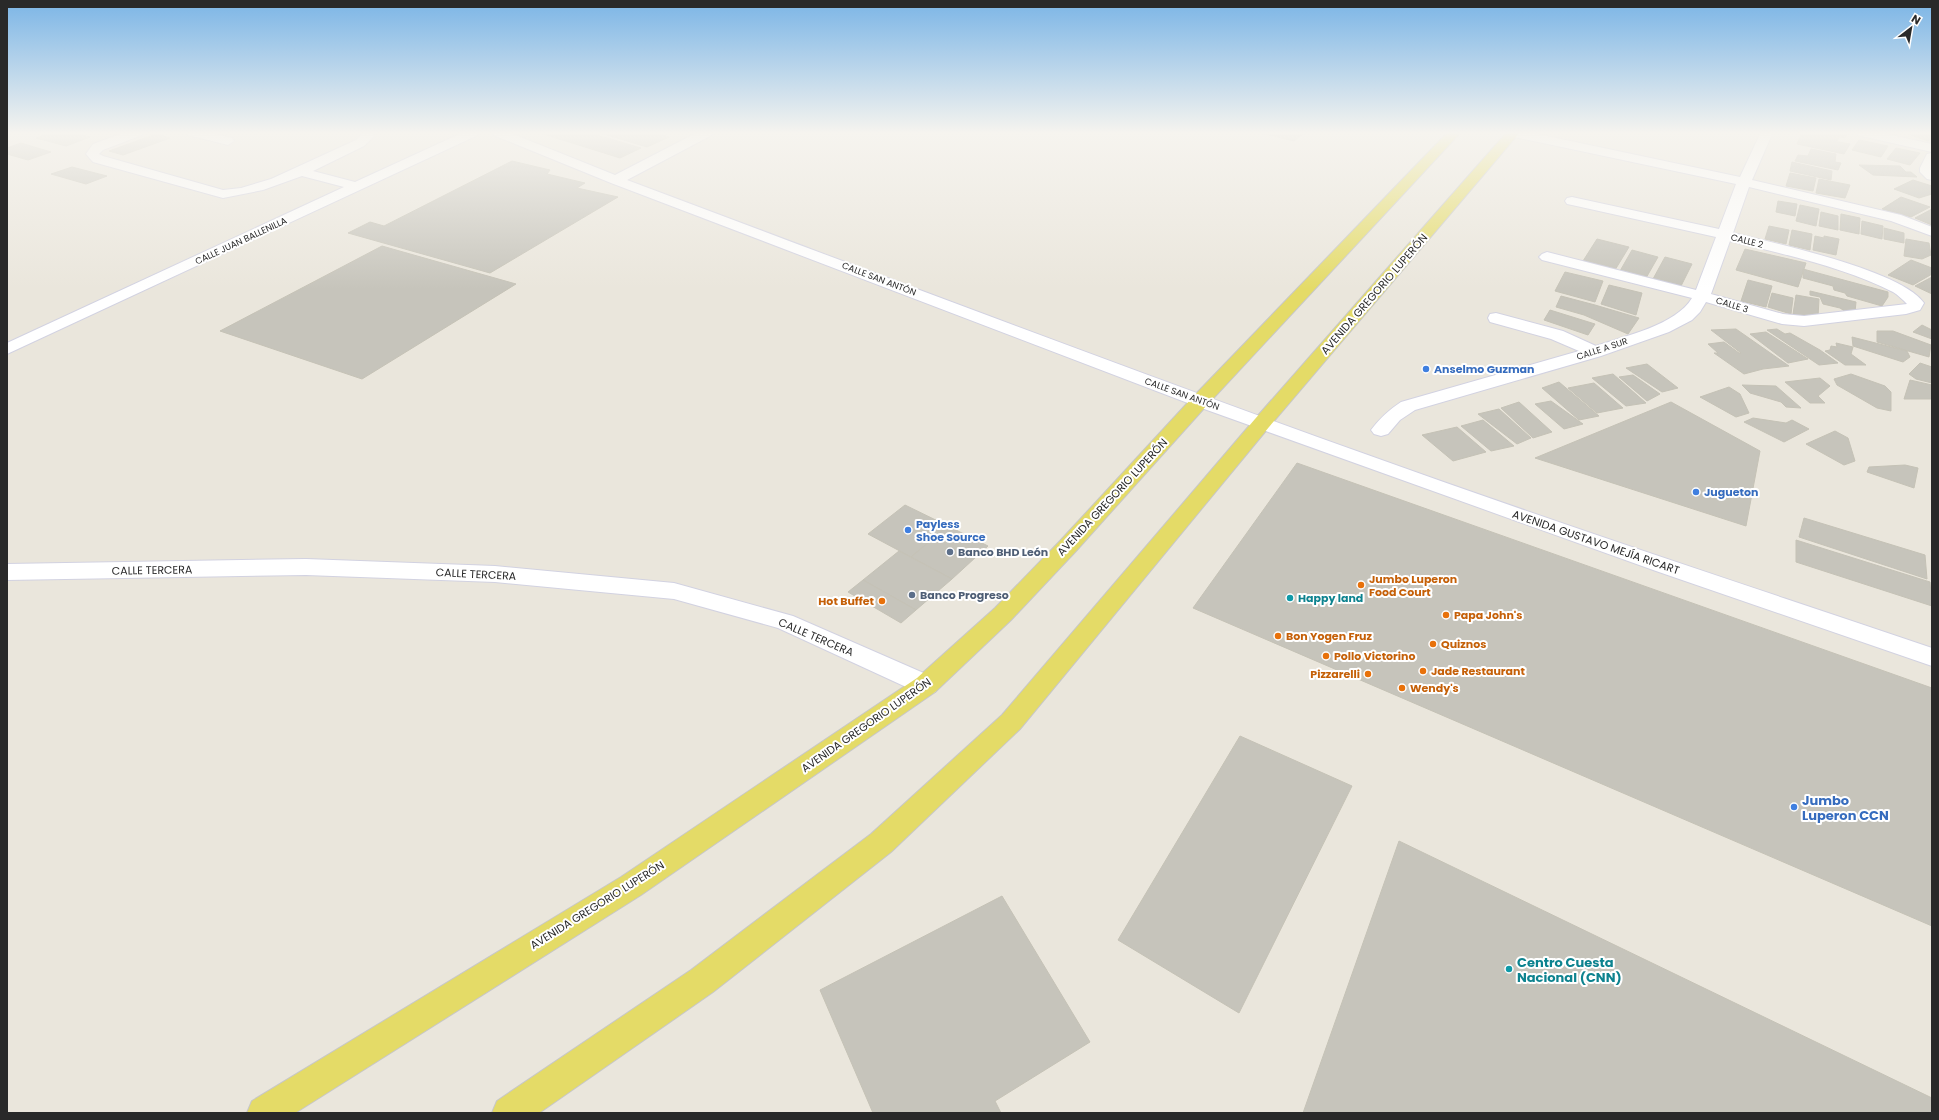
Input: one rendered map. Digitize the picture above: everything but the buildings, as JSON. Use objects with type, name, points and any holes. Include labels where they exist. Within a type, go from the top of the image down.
[{"type":"main road","name":"AVENIDA GREGORIO LUPERÓN","points":[[264,1113],[631,886],[926,685],[1024,591],[1200,401],[1405,184]]},
{"type":"main road","name":"AVENIDA GREGORIO LUPERÓN","points":[[509,1113],[702,981],[881,843],[1012,722],[1262,423],[1467,184]]},
{"type":"street","points":[[188,184],[223,194],[238,193],[267,184]]},
{"type":"street","points":[[348,184],[358,187]]},
{"type":"street","name":"CALLE JUAN BALLENILLA","points":[[7,349],[364,184]]},
{"type":"street","name":"CALLE SAN ANTÓN","points":[[627,184],[1200,401],[1262,423]]},
{"type":"street","name":"CALLE A SUR","points":[[1381,430],[1393,416],[1408,406],[1595,352],[1676,322],[1694,309],[1702,296],[1743,184]]},
{"type":"street","points":[[1754,184],[1896,218],[1932,232]]},
{"type":"street","name":"CALLE 2","points":[[1572,201],[1724,235],[1840,266],[1903,291],[1916,301]]},
{"type":"street","name":"CALLE 3","points":[[1547,257],[1702,296],[1769,316],[1795,321],[1906,309],[1914,306],[1916,301]]},
{"type":"street","points":[[1496,318],[1557,335],[1595,352]]},
{"type":"street","name":"AVENIDA GUSTAVO MEJÍA RICART","points":[[1262,423],[1369,463],[1664,566],[1932,656]]},
{"type":"street","name":"CALLE TERCERA","points":[[7,572],[306,567],[495,574],[674,591],[785,622],[926,685]]},
{"type":"place","name":"Anselmo Guzman","points":[[1426,369]]},
{"type":"place","name":"Jugueton","points":[[1696,492]]},
{"type":"place","name":"Payless Shoe Source","points":[[908,530]]},
{"type":"place","name":"Banco BHD León","points":[[950,552]]},
{"type":"place","name":"Jumbo Luperon Food Court","points":[[1361,585]]},
{"type":"place","name":"Banco Progreso","points":[[912,595]]},
{"type":"place","name":"Happy land","points":[[1290,598]]},
{"type":"place","name":"Hot Buffet","points":[[882,601]]},
{"type":"place","name":"Papa John's","points":[[1446,615]]},
{"type":"place","name":"Bon Yogen Fruz","points":[[1278,636]]},
{"type":"place","name":"Quiznos","points":[[1433,644]]},
{"type":"place","name":"Pollo Victorino","points":[[1326,656]]},
{"type":"place","name":"Jade Restaurant","points":[[1423,671]]},
{"type":"place","name":"Pizzarelli","points":[[1368,674]]},
{"type":"place","name":"Wendy's","points":[[1402,688]]},
{"type":"place","name":"Jumbo Luperon CCN","points":[[1794,807]]},
{"type":"place","name":"Centro Cuesta Nacional (CNN)","points":[[1509,969]]}]
